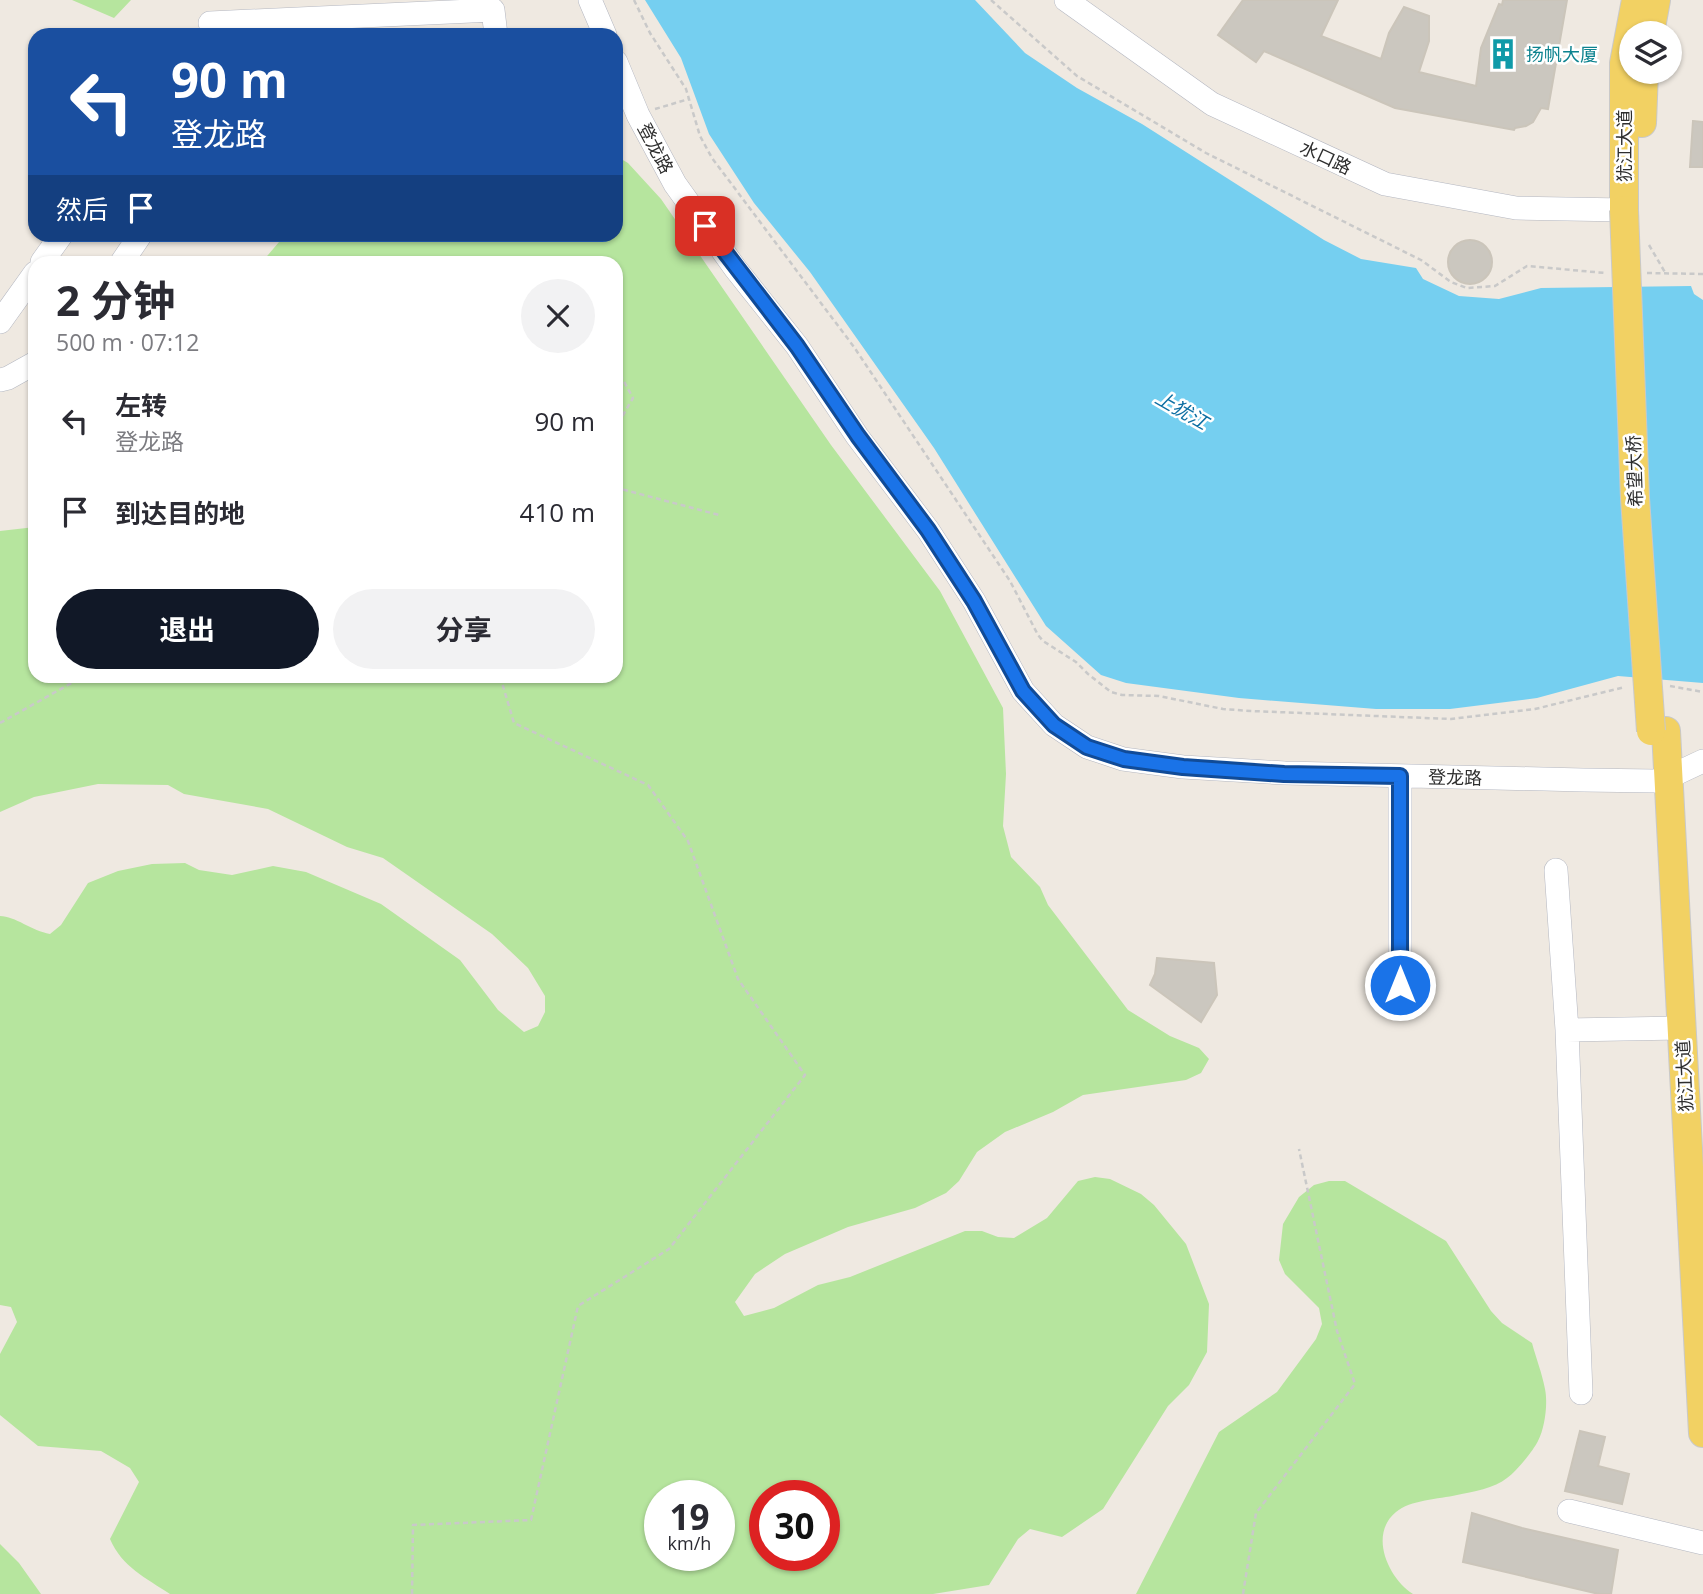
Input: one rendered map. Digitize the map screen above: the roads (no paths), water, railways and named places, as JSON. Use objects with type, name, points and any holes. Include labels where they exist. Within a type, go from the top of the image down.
[{"type":"main road","name":"犹江大道","points":[[1631,210],[1624,64],[1636,0]]},
{"type":"main road","points":[[1652,21],[1656,0]]},
{"type":"main road","name":"犹江大道","points":[[1631,210],[1643,84]]},
{"type":"main road","name":"希望大桥","points":[[1631,210],[1650,498],[1659,731]]},
{"type":"main road","name":"犹江大道","points":[[1659,731],[1674,887],[1703,1433]]},
{"type":"street","points":[[590,0],[602,28]]},
{"type":"street","name":"水口路","points":[[1066,0],[1212,104],[1385,184],[1516,208],[1631,210]]},
{"type":"street","points":[[250,28],[493,10],[495,28]]},
{"type":"street","name":"登龙路","points":[[623,75],[644,113],[675,184],[735,268],[797,346],[858,436],[928,530],[974,601],[1023,691],[1054,725],[1087,747],[1124,759],[1183,767],[1284,774],[1662,779]]},
{"type":"street","points":[[623,109],[644,113]]},
{"type":"street","points":[[0,322],[28,283]]},
{"type":"street","points":[[0,380],[28,367]]},
{"type":"street","points":[[1662,779],[1703,761]]},
{"type":"street","points":[[1400,776],[1400,985]]},
{"type":"street","points":[[1556,870],[1567,1030],[1581,1393]]},
{"type":"street","points":[[1567,1030],[1681,1028]]},
{"type":"street","points":[[1569,1511],[1703,1543]]},
{"type":"water","name":"上犹江","points":[[645,0],[975,0],[1025,53],[1077,88],[1142,124],[1324,240],[1361,259],[1416,268],[1423,279],[1459,296],[1499,299],[1541,288],[1691,286],[1694,294],[1703,300],[1703,683],[1618,676],[1537,698],[1450,709],[1376,709],[1239,698],[1126,683],[1101,675],[1046,626],[934,448],[810,272],[754,203],[709,134],[681,58]]},
{"type":"place","name":"扬帆大厦","points":[[1503,54]]}]
